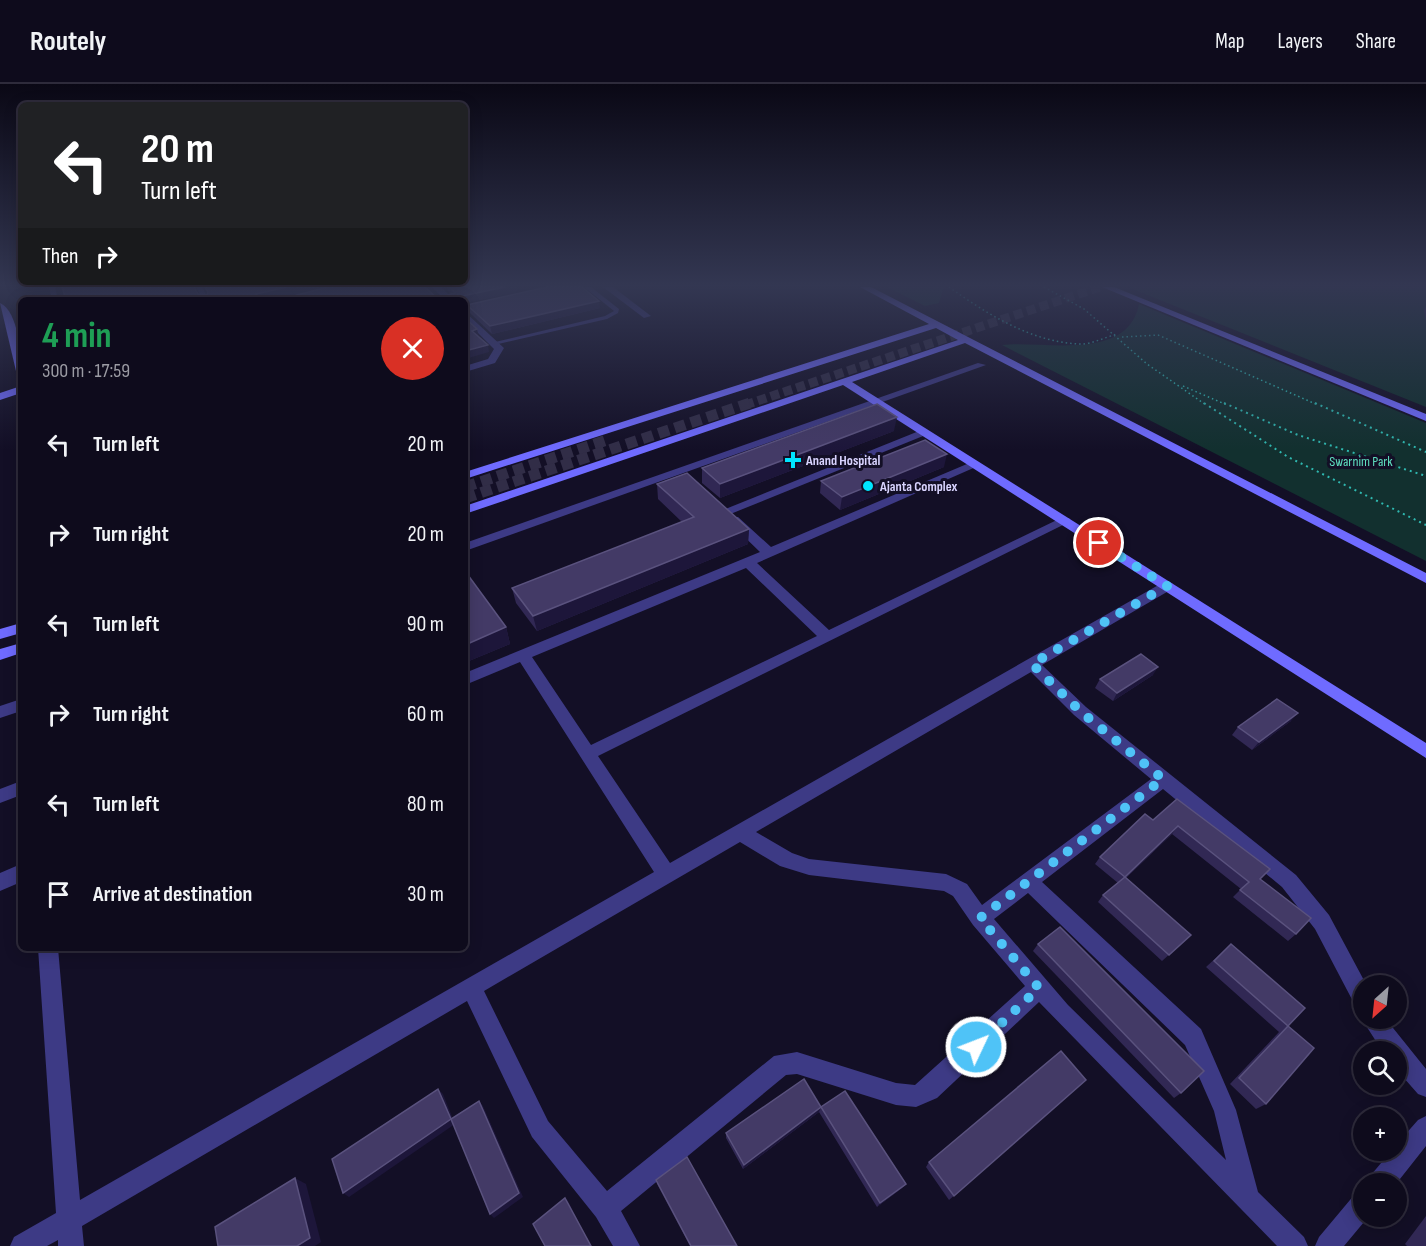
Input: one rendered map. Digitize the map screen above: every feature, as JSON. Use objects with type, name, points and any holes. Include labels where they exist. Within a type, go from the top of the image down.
[{"type":"street","points":[[14,341],[18,359]]},
{"type":"street","points":[[468,475],[885,341]]},
{"type":"street","points":[[468,509],[962,341]]},
{"type":"street","points":[[968,341],[1426,579]]},
{"type":"street","points":[[1242,341],[1426,418]]},
{"type":"street","points":[[468,368],[494,359],[499,348],[494,343]]},
{"type":"street","points":[[468,546],[981,364]]},
{"type":"street","points":[[844,381],[1426,751]]},
{"type":"street","points":[[0,391],[18,389]]},
{"type":"street","points":[[0,397],[18,390]]},
{"type":"street","points":[[769,553],[721,508],[924,432]]},
{"type":"street","points":[[468,678],[748,562],[974,464]]},
{"type":"street","points":[[679,471],[694,484]]},
{"type":"street","points":[[587,753],[1065,521]]},
{"type":"street","points":[[748,562],[827,637]]},
{"type":"street","points":[[23,1246],[1167,586]]},
{"type":"street","points":[[0,634],[18,629]]},
{"type":"street","points":[[0,655],[18,649]]},
{"type":"street","points":[[524,656],[666,874]]},
{"type":"street","points":[[1032,664],[1080,711],[1289,881],[1322,921],[1353,981]]},
{"type":"street","points":[[0,703],[0,712],[18,706]]},
{"type":"street","points":[[980,918],[1163,779]]},
{"type":"street","points":[[0,796],[18,789]]},
{"type":"street","points":[[739,832],[787,860],[809,867],[946,883],[960,890],[980,918],[1039,988],[1295,1246]]},
{"type":"street","points":[[0,882],[18,874]]},
{"type":"street","points":[[1029,881],[1193,1037],[1226,1110],[1248,1200]]},
{"type":"street","points":[[48,951],[71,1246]]},
{"type":"street","points":[[471,987],[540,1130],[605,1208],[627,1246]]},
{"type":"street","points":[[605,1208],[782,1064],[797,1063],[896,1094],[916,1096],[929,1090],[1039,988]]},
{"type":"street","points":[[1407,1064],[1426,1086]]},
{"type":"street","points":[[1389,1173],[1426,1128]]},
{"type":"street","points":[[1332,1244],[1353,1217]]},
{"type":"lane","points":[[494,343],[502,341]]},
{"type":"path","points":[[1061,341],[1083,344],[1092,341]]},
{"type":"path","points":[[1125,341],[1140,357],[1211,409],[1305,465],[1426,525]]},
{"type":"path","points":[[1172,341],[1426,452]]},
{"type":"path","points":[[1174,381],[1298,435],[1426,477]]},
{"type":"green space","name":"Swarnim Park","points":[[1229,341],[1426,423],[1426,561],[1002,345],[1081,345],[1101,342]]},
{"type":"green space","points":[[1262,341],[1426,341],[1426,407]]},
{"type":"building","points":[[468,341],[484,341],[488,345],[468,350]]},
{"type":"building","points":[[877,404],[897,417],[720,484],[702,468]]},
{"type":"building","points":[[925,440],[947,454],[842,497],[821,481]]},
{"type":"building","points":[[687,473],[749,529],[533,616],[512,588],[694,517],[657,484]]},
{"type":"building","points":[[468,575],[506,627],[468,644]]},
{"type":"building","points":[[1141,654],[1158,667],[1117,693],[1100,679]]},
{"type":"building","points":[[1277,699],[1298,713],[1259,742],[1238,727]]},
{"type":"building","points":[[1177,799],[1270,869],[1260,879],[1311,918],[1296,934],[1240,890],[1249,882],[1178,826],[1125,877],[1100,857],[1145,814],[1153,820]]},
{"type":"building","points":[[1125,877],[1191,935],[1169,955],[1103,895]]},
{"type":"building","points":[[1060,927],[1204,1071],[1181,1093],[1038,944]]},
{"type":"building","points":[[1231,944],[1305,1008],[1288,1026],[1214,961]]},
{"type":"building","points":[[1288,1026],[1314,1048],[1266,1104],[1239,1078]]},
{"type":"building","points":[[1061,1051],[1086,1080],[954,1196],[929,1162]]},
{"type":"building","points":[[804,1079],[821,1107],[744,1165],[726,1133]]},
{"type":"building","points":[[438,1089],[451,1119],[343,1193],[332,1159]]},
{"type":"building","points":[[845,1091],[906,1184],[880,1203],[821,1107]]},
{"type":"building","points":[[479,1101],[519,1193],[490,1214],[451,1119]]},
{"type":"building","points":[[687,1157],[737,1246],[691,1246],[656,1180]]},
{"type":"building","points":[[295,1178],[310,1238],[297,1246],[218,1246],[215,1227]]},
{"type":"building","points":[[565,1198],[591,1246],[545,1246],[533,1224]]},
{"type":"tunnel","points":[[745,405],[937,341]]},
{"type":"tunnel","points":[[468,497],[750,403]]},
{"type":"tunnel","points":[[468,486],[610,439]]},
{"type":"place","name":"Anand Hospital","points":[[793,460]]},
{"type":"place","name":"Ajanta Complex","points":[[868,486]]},
{"type":"route","points":[[976,1047],[1039,988],[980,918],[1163,779],[1080,711],[1032,664],[1167,586],[1099,543]]}]
